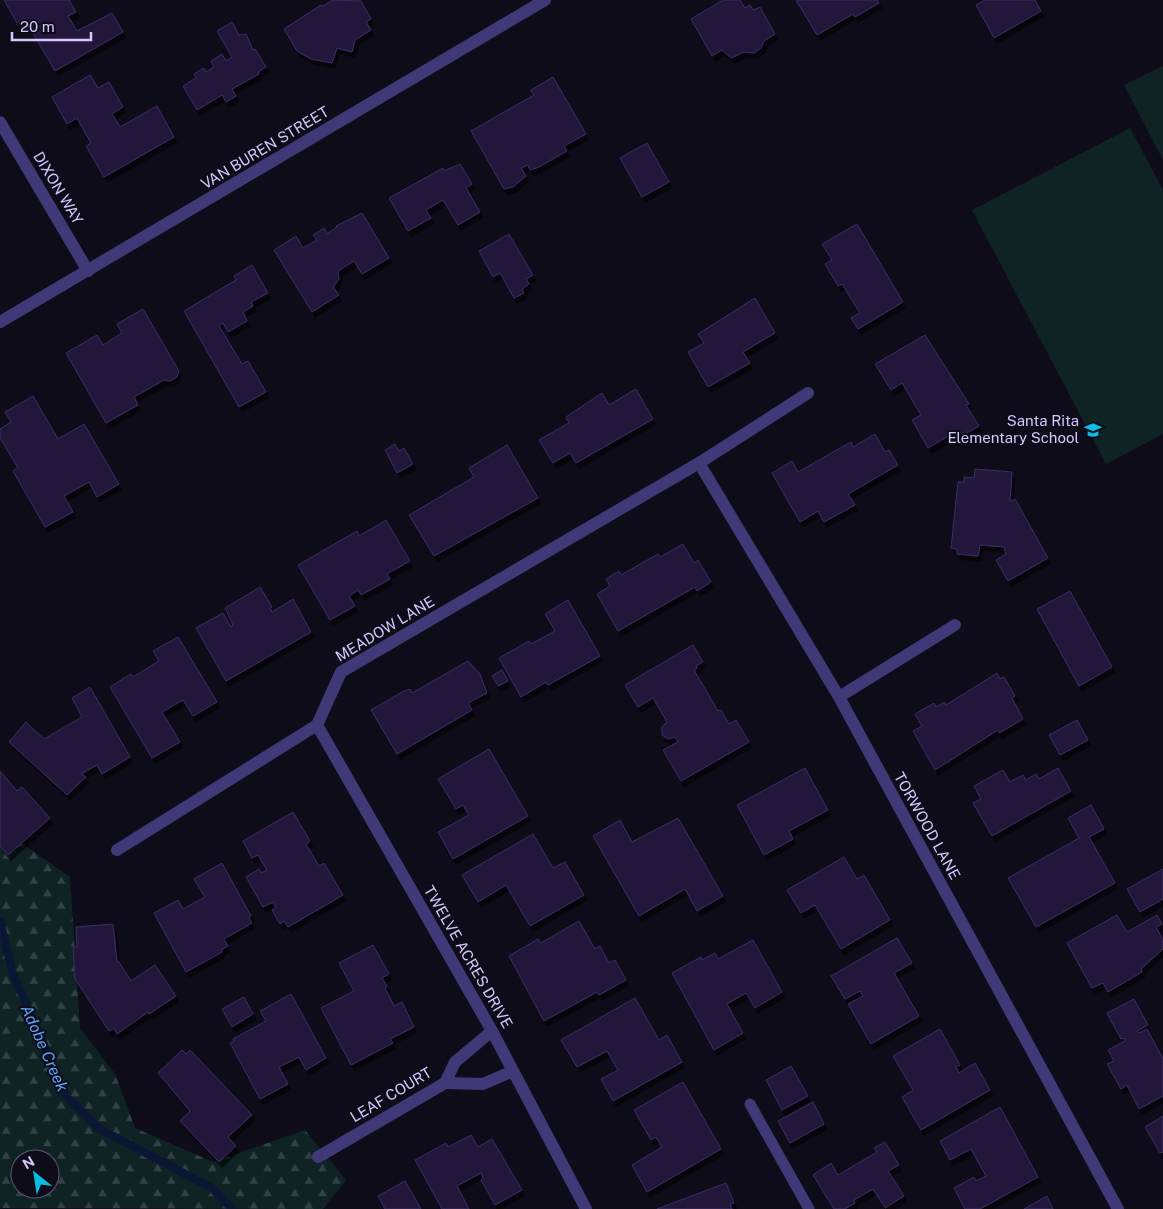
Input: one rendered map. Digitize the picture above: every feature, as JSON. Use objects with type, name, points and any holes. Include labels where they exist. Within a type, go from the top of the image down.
[{"type":"street","name":"VAN BUREN STREET","points":[[0,322],[545,0]]},
{"type":"street","name":"DIXON WAY","points":[[0,122],[88,271]]},
{"type":"street","name":"MEADOW LANE","points":[[317,725],[341,672],[699,463],[808,393]]},
{"type":"street","name":"TORWOOD LANE","points":[[699,463],[839,697],[1118,1209]]},
{"type":"street","points":[[839,697],[955,626]]},
{"type":"street","points":[[117,850],[317,725]]},
{"type":"street","name":"TWELVE ACRES DRIVE","points":[[317,725],[492,1031],[586,1209]]},
{"type":"street","name":"LEAF COURT","points":[[318,1157],[445,1082],[455,1062],[492,1031]]},
{"type":"street","points":[[445,1082],[483,1084],[513,1071]]},
{"type":"lane","points":[[750,1104],[809,1209]]},
{"type":"green space","points":[[1163,66],[1163,160],[1124,85]]},
{"type":"green space","points":[[1130,128],[1163,190],[1163,434],[1106,464],[972,210]]},
{"type":"green space","points":[[0,828],[70,877],[80,1028],[115,1074],[135,1128],[213,1162],[305,1130],[346,1180],[323,1209],[0,1208]]},
{"type":"building","points":[[4,0],[69,0],[76,12],[68,16],[77,31],[112,13],[123,32],[55,71],[24,18],[17,23]]},
{"type":"building","points":[[333,0],[361,1],[371,19],[366,22],[371,30],[355,40],[352,52],[337,48],[332,63],[311,59],[297,51],[284,29],[321,5],[323,6]]},
{"type":"building","points":[[723,0],[740,0],[745,8],[750,5],[753,10],[760,7],[775,34],[764,41],[761,48],[754,53],[744,52],[731,58],[722,50],[712,56],[691,19]]},
{"type":"building","points":[[796,0],[877,0],[879,3],[855,17],[853,14],[817,35]]},
{"type":"building","points":[[985,0],[1035,0],[1041,11],[994,38],[976,5]]},
{"type":"building","points":[[232,22],[239,35],[246,34],[253,50],[255,49],[266,67],[258,72],[259,74],[232,89],[236,96],[226,102],[222,95],[197,110],[183,86],[196,78],[194,74],[204,68],[206,72],[214,67],[211,61],[222,54],[226,61],[232,57],[217,31]]},
{"type":"building","points":[[90,75],[98,88],[109,82],[123,107],[112,114],[120,127],[157,106],[174,137],[104,177],[86,146],[91,143],[77,118],[67,124],[52,97]]},
{"type":"building","points":[[553,77],[586,134],[564,146],[567,151],[539,167],[530,170],[528,165],[521,168],[526,176],[513,187],[504,189],[471,131],[534,95],[531,90]]},
{"type":"building","points":[[647,143],[669,182],[642,197],[620,158]]},
{"type":"building","points":[[460,164],[472,184],[466,188],[480,212],[458,225],[443,200],[426,210],[431,218],[408,231],[389,198],[443,168],[444,171]]},
{"type":"building","points":[[362,213],[389,258],[362,274],[354,261],[338,271],[339,279],[333,287],[339,295],[312,312],[274,250],[296,236],[303,248],[317,240],[313,235],[324,228],[327,234],[336,226]]},
{"type":"building","points":[[857,224],[903,302],[858,329],[851,318],[860,313],[842,284],[838,286],[825,264],[832,260],[822,244]]},
{"type":"building","points":[[509,234],[533,275],[526,279],[529,284],[522,289],[524,293],[514,298],[500,273],[493,277],[479,251]]},
{"type":"building","points":[[252,265],[268,293],[251,302],[253,306],[243,312],[247,321],[228,332],[223,323],[219,326],[242,364],[248,361],[266,392],[239,407],[184,311],[236,280],[234,276]]},
{"type":"building","points":[[755,298],[775,333],[743,352],[750,363],[708,387],[688,352],[704,343],[698,334]]},
{"type":"building","points":[[143,309],[179,371],[177,377],[170,381],[164,380],[134,397],[138,405],[106,423],[66,353],[97,335],[103,345],[122,333],[117,324]]},
{"type":"building","points":[[925,335],[969,404],[966,405],[979,426],[953,441],[950,435],[928,448],[912,420],[921,415],[902,383],[891,390],[875,364]]},
{"type":"building","points":[[636,389],[653,419],[576,463],[570,453],[553,463],[539,440],[569,423],[566,417],[602,393],[609,405]]},
{"type":"building","points":[[33,396],[58,439],[84,424],[119,484],[97,497],[89,482],[64,496],[73,512],[45,527],[13,471],[18,468],[0,438],[0,429],[11,422],[5,412]]},
{"type":"building","points":[[875,434],[885,452],[889,450],[898,465],[848,494],[855,505],[824,522],[818,511],[800,522],[772,473],[792,461],[798,472],[851,442],[853,447]]},
{"type":"building","points":[[395,444],[399,451],[404,448],[413,464],[397,473],[385,450]]},
{"type":"building","points":[[507,445],[538,498],[434,556],[409,515],[474,477],[469,468]]},
{"type":"building","points":[[975,469],[1012,472],[1010,502],[1015,499],[1048,558],[1008,581],[996,560],[1006,554],[1004,547],[980,545],[978,556],[957,554],[957,549],[951,548],[958,482],[964,482],[964,477],[974,478]]},
{"type":"building","points":[[386,520],[410,561],[387,574],[390,579],[361,595],[358,590],[349,596],[355,606],[330,620],[298,565],[357,531],[359,536]]},
{"type":"building","points":[[683,544],[694,563],[698,560],[711,582],[697,591],[695,587],[618,631],[597,594],[610,586],[606,579],[619,571],[621,575],[658,554],[660,557]]},
{"type":"building","points":[[260,587],[272,607],[270,608],[272,612],[293,599],[311,632],[226,681],[196,628],[223,613],[231,627],[233,625],[225,608]]},
{"type":"building","points":[[1070,591],[1112,667],[1079,686],[1037,609]]},
{"type":"building","points":[[568,600],[600,656],[548,685],[546,682],[521,697],[499,658],[529,641],[531,644],[555,631],[545,614]]},
{"type":"building","points":[[178,637],[217,702],[193,716],[183,700],[162,712],[180,742],[152,758],[110,687],[131,674],[133,677],[159,661],[153,651]]},
{"type":"building","points":[[693,645],[703,662],[696,666],[697,668],[694,670],[718,711],[721,710],[729,724],[736,720],[749,742],[681,781],[663,750],[678,742],[675,737],[668,739],[662,735],[662,727],[667,722],[653,698],[638,707],[625,685]]},
{"type":"building","points":[[468,661],[480,674],[487,693],[468,703],[472,710],[397,754],[371,710],[404,691],[410,689],[412,693]]},
{"type":"building","points":[[502,670],[508,681],[498,686],[492,676]]},
{"type":"building","points":[[997,673],[1000,679],[1004,677],[1015,696],[1012,698],[1023,719],[999,733],[998,730],[935,770],[913,731],[922,726],[915,714],[934,703],[936,707],[945,702],[946,705]]},
{"type":"building","points":[[90,687],[130,757],[102,774],[97,765],[81,774],[86,777],[67,795],[9,742],[26,722],[44,739],[82,717],[72,698]]},
{"type":"building","points":[[1077,720],[1088,740],[1060,755],[1049,735]]},
{"type":"building","points":[[489,749],[528,816],[453,859],[438,832],[469,815],[463,805],[456,809],[438,779]]},
{"type":"building","points":[[805,768],[828,810],[789,831],[793,839],[764,855],[737,805]]},
{"type":"building","points":[[1058,768],[1071,791],[992,836],[973,803],[981,799],[974,786],[1003,770],[1010,782],[1023,775],[1026,780],[1036,774],[1039,779]]},
{"type":"building","points":[[0,771],[17,791],[22,787],[50,818],[8,855],[0,846]]},
{"type":"building","points":[[1091,805],[1104,829],[1089,837],[1115,883],[1036,927],[1008,878],[1079,838],[1068,818]]},
{"type":"building","points":[[293,812],[310,841],[306,844],[319,866],[324,863],[343,895],[288,927],[284,921],[280,924],[272,910],[276,908],[273,902],[263,907],[246,877],[259,869],[261,873],[267,870],[258,855],[252,858],[243,841]]},
{"type":"building","points":[[678,818],[723,896],[697,911],[685,889],[639,916],[593,836],[620,820],[632,842]]},
{"type":"building","points":[[533,834],[553,868],[565,862],[584,895],[530,926],[506,885],[478,902],[462,875]]},
{"type":"building","points":[[844,857],[857,879],[864,875],[890,920],[841,949],[815,905],[801,913],[787,890]]},
{"type":"building","points":[[222,863],[251,916],[249,918],[252,923],[224,939],[228,946],[221,950],[222,952],[186,972],[154,913],[178,900],[183,909],[205,897],[194,879]]},
{"type":"building","points":[[1163,869],[1163,899],[1140,912],[1127,889]]},
{"type":"building","points":[[1117,915],[1127,932],[1157,915],[1162,924],[1156,927],[1163,940],[1163,949],[1141,969],[1142,972],[1108,992],[1103,983],[1092,988],[1067,943]]},
{"type":"building","points":[[579,921],[595,949],[600,946],[609,963],[615,960],[626,980],[599,995],[597,992],[544,1021],[509,956],[538,939],[541,943]]},
{"type":"building","points":[[113,924],[117,962],[119,962],[131,981],[155,965],[176,996],[149,1014],[148,1012],[117,1034],[114,1028],[109,1031],[75,979],[73,947],[77,947],[76,927]]},
{"type":"building","points":[[897,938],[912,963],[894,973],[919,1016],[871,1044],[848,1004],[863,996],[860,991],[845,999],[831,976]]},
{"type":"building","points":[[753,940],[782,992],[755,1008],[746,993],[727,1004],[743,1033],[714,1050],[672,973],[701,957],[702,960],[715,953],[718,959]]},
{"type":"building","points":[[373,945],[389,974],[382,978],[394,1006],[402,1002],[414,1027],[390,1039],[393,1043],[351,1065],[321,1008],[354,991],[339,963]]},
{"type":"building","points":[[291,994],[326,1058],[306,1070],[299,1057],[279,1067],[288,1084],[260,1099],[230,1043],[234,1041],[233,1039],[266,1021],[260,1011]]},
{"type":"building","points":[[244,997],[253,1014],[232,1027],[222,1009]]},
{"type":"building","points":[[635,998],[659,1040],[667,1035],[682,1062],[613,1101],[601,1079],[618,1070],[607,1051],[577,1067],[561,1040]]},
{"type":"building","points":[[1134,999],[1148,1025],[1137,1031],[1139,1033],[1147,1029],[1163,1059],[1163,1096],[1139,1109],[1127,1085],[1121,1089],[1107,1064],[1114,1061],[1108,1050],[1125,1041],[1124,1038],[1121,1039],[1107,1013]]},
{"type":"building","points":[[940,1029],[960,1065],[956,1067],[959,1073],[975,1063],[990,1090],[921,1130],[902,1097],[913,1090],[893,1056]]},
{"type":"building","points":[[182,1050],[186,1054],[190,1050],[252,1115],[228,1137],[236,1146],[219,1162],[180,1121],[190,1111],[158,1073]]},
{"type":"building","points":[[791,1066],[808,1096],[782,1110],[766,1080]]},
{"type":"building","points":[[683,1082],[721,1149],[647,1192],[632,1165],[662,1147],[656,1137],[651,1140],[634,1110]]},
{"type":"building","points":[[813,1102],[824,1124],[790,1143],[778,1121]]},
{"type":"building","points":[[1000,1107],[1038,1177],[980,1209],[965,1209],[954,1188],[974,1177],[976,1181],[986,1176],[971,1149],[950,1160],[940,1141]]},
{"type":"building","points":[[1163,1116],[1163,1152],[1160,1153],[1145,1127]]},
{"type":"building","points":[[471,1135],[478,1147],[492,1139],[522,1190],[495,1205],[481,1180],[483,1178],[481,1173],[457,1186],[469,1209],[442,1209],[415,1160],[446,1143],[448,1147]]},
{"type":"building","points":[[885,1142],[899,1165],[888,1171],[904,1196],[885,1208],[873,1189],[854,1200],[855,1203],[845,1209],[834,1209],[813,1175],[831,1163],[838,1175],[877,1152],[874,1148]]},
{"type":"building","points":[[405,1181],[421,1209],[385,1209],[378,1196]]},
{"type":"building","points":[[726,1183],[734,1203],[730,1204],[732,1209],[657,1209]]},
{"type":"building","points":[[1047,1196],[1053,1209],[1024,1209]]},
{"type":"waterway","name":"Adobe Creek","points":[[0,921],[12,971],[66,1096],[100,1129],[212,1188],[232,1209]]},
{"type":"place","name":"Santa Rita Elementary School","points":[[1093,430]]}]
